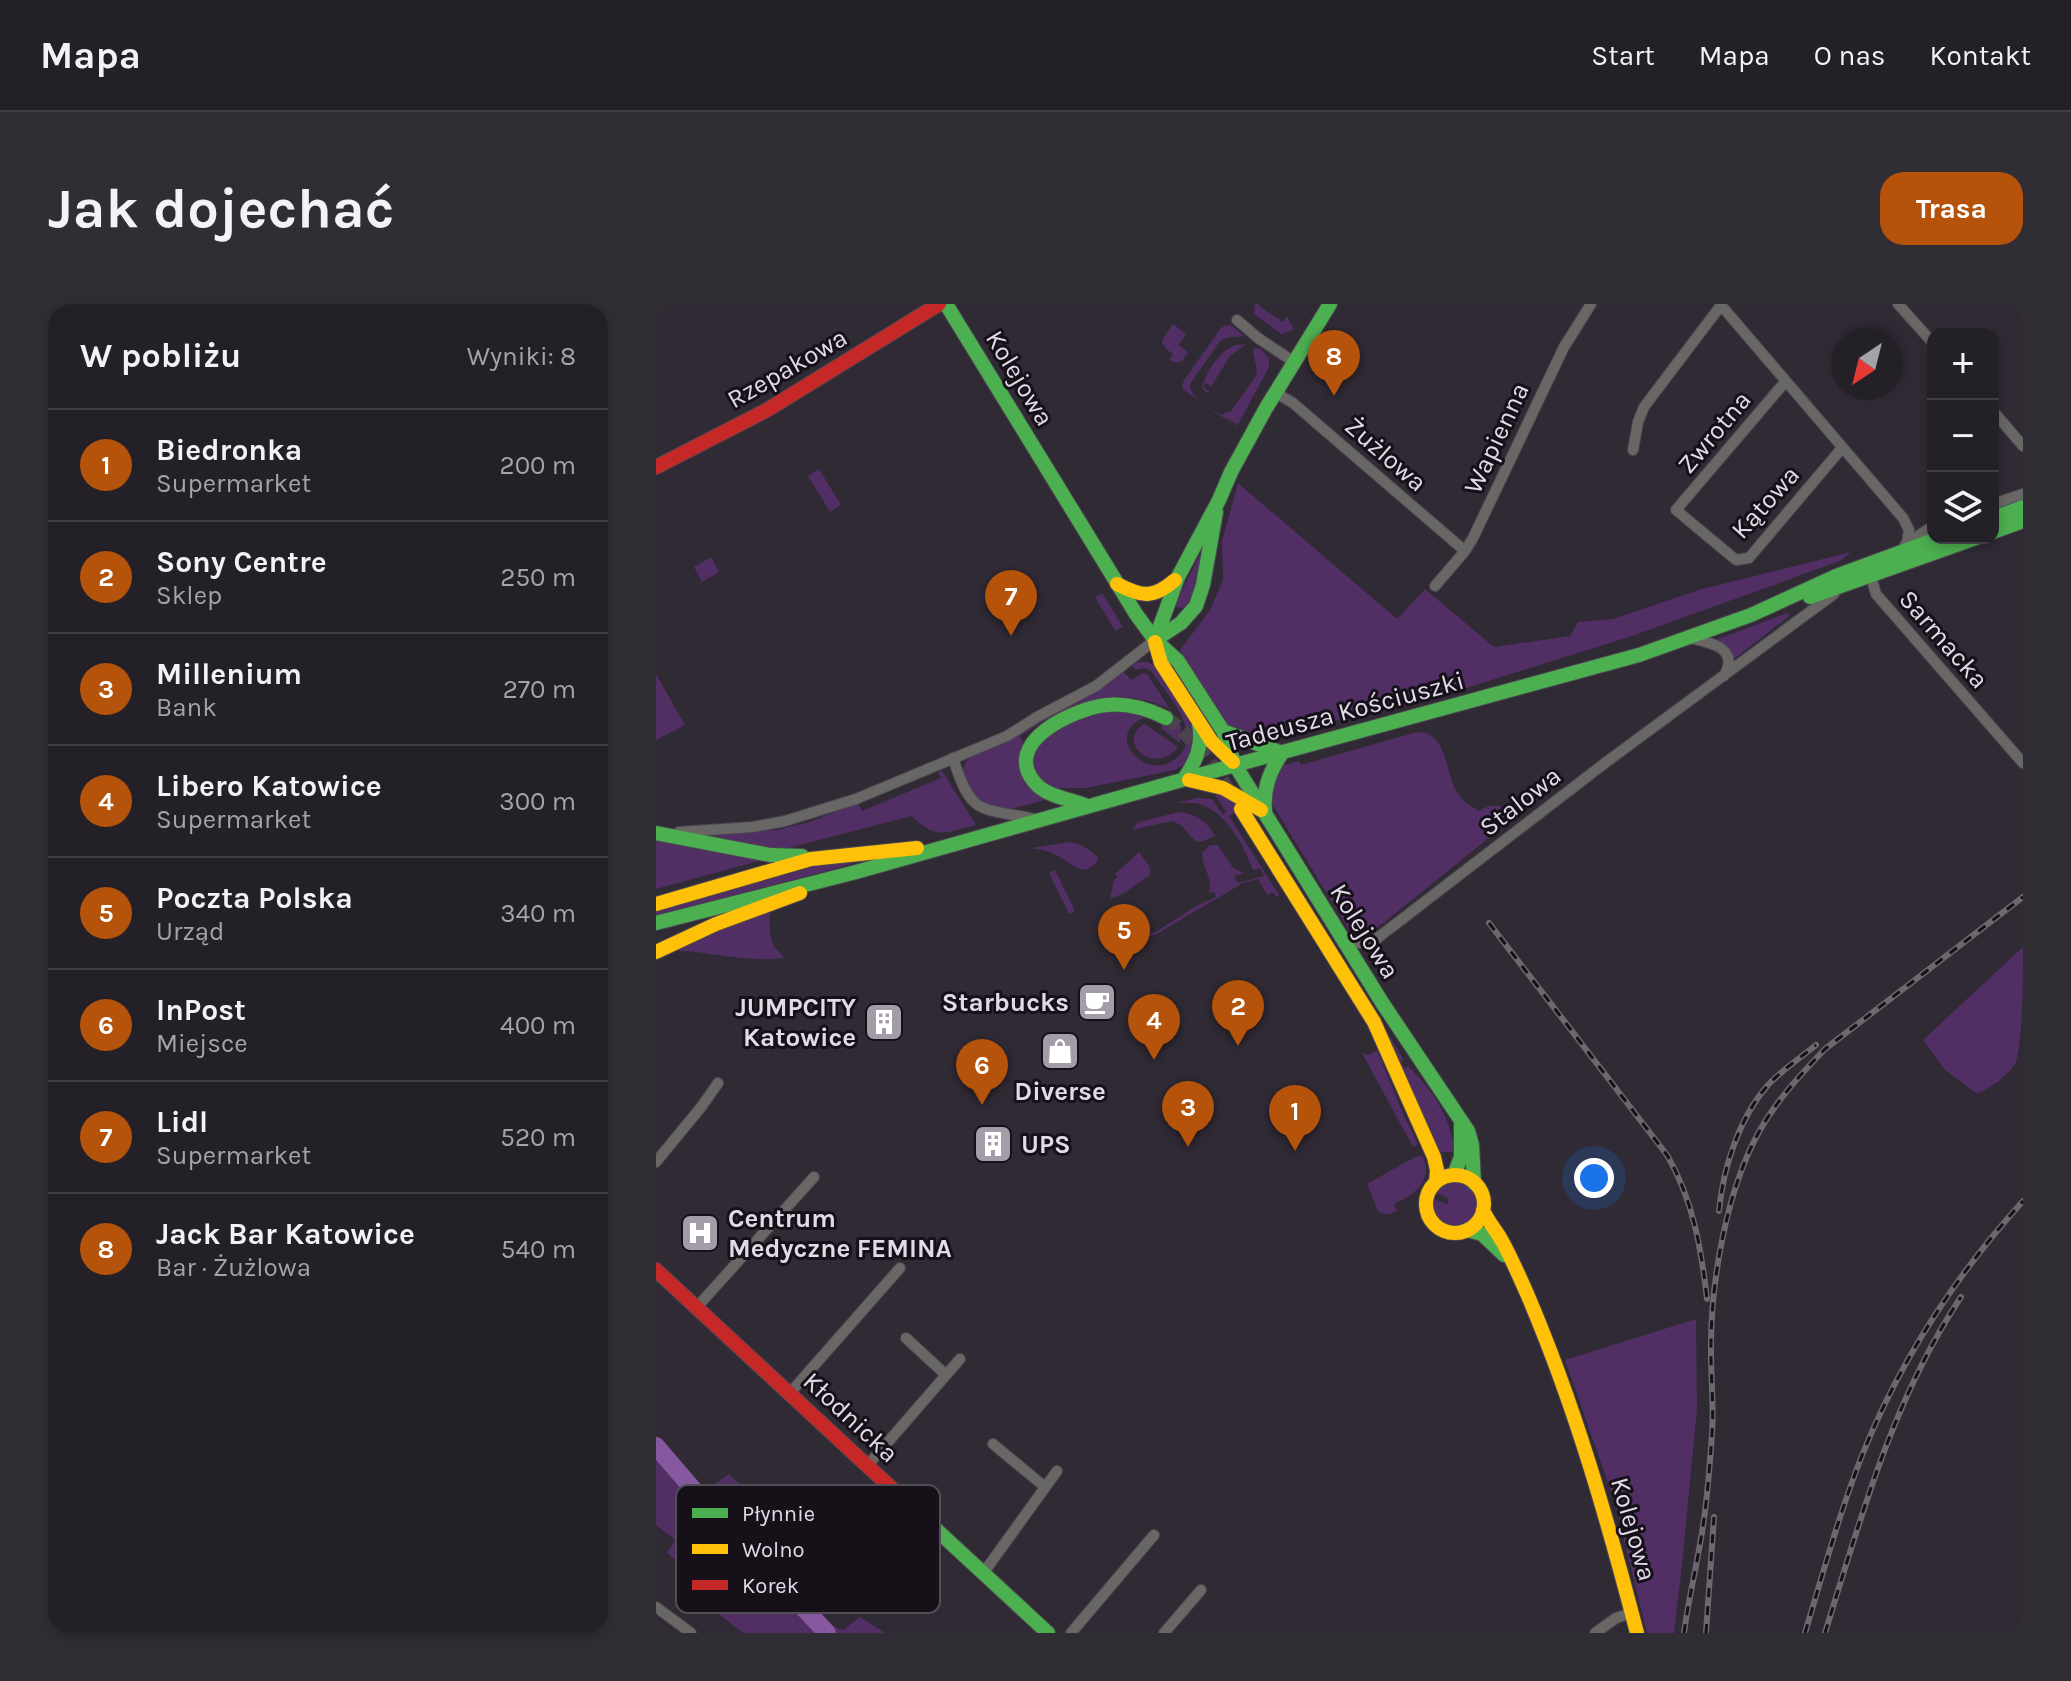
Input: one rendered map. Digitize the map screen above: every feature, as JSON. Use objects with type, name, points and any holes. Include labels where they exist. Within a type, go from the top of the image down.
[{"type":"street","name":"Rzepakowa","points":[[656,467],[767,410],[939,304]]},
{"type":"street","name":"Kolejowa","points":[[946,304],[1117,584],[1155,640],[1178,661],[1223,731],[1235,765]]},
{"type":"street","points":[[1155,640],[1178,577],[1241,452],[1330,304]]},
{"type":"street","name":"Wapienna","points":[[1435,586],[1465,551],[1564,347],[1591,304]]},
{"type":"street","points":[[1898,304],[1927,336]]},
{"type":"street","points":[[1633,450],[1644,407],[1721,305],[1903,518],[1927,529]]},
{"type":"street","points":[[1237,320],[1294,362]]},
{"type":"street","name":"Zwrotna","points":[[1676,510],[1785,382]]},
{"type":"street","name":"Żużlowa","points":[[1276,393],[1293,403],[1465,551]]},
{"type":"street","points":[[1999,418],[2023,446]]},
{"type":"street","name":"Kątowa","points":[[1676,510],[1736,560],[1749,558],[1842,448]]},
{"type":"street","points":[[1999,502],[2023,494]]},
{"type":"street","points":[[657,833],[753,827],[785,821],[856,799],[1007,736],[1076,697],[1178,627],[1194,609],[1204,591],[1219,500]]},
{"type":"street","points":[[1999,516],[2023,507]]},
{"type":"street","points":[[1903,518],[1909,530],[1903,548]]},
{"type":"street","points":[[1999,530],[2023,521]]},
{"type":"street","name":"Tadeusza Kościuszki","points":[[1751,615],[1927,534]]},
{"type":"street","name":"Tadeusza Kościuszki","points":[[656,923],[852,873],[1085,805],[1639,655],[1960,544]]},
{"type":"street","points":[[1117,584],[1141,595],[1156,595],[1178,577]]},
{"type":"street","name":"Sarmacka","points":[[1871,577],[1876,594],[2023,763]]},
{"type":"street","name":"Stalowa","points":[[1371,943],[1605,763],[1842,587]]},
{"type":"street","points":[[1178,627],[1173,640],[1178,661]]},
{"type":"street","points":[[1688,638],[1721,647],[1728,663],[1723,677]]},
{"type":"street","name":"Kolejowa","points":[[1155,640],[1161,663],[1212,742],[1235,765],[1363,973],[1468,1131],[1474,1183]]},
{"type":"street","points":[[1085,805],[1047,791],[1034,782],[1027,769],[1026,757],[1035,739],[1067,718],[1101,706],[1136,706],[1166,718]]},
{"type":"street","points":[[1198,721],[1201,748],[1184,779],[1223,788],[1266,814]]},
{"type":"street","points":[[1223,731],[1282,753],[1265,783],[1263,800],[1266,814]]},
{"type":"street","points":[[953,758],[968,796],[978,806],[987,811],[1040,820]]},
{"type":"street","points":[[1241,809],[1379,1031],[1434,1157],[1436,1182]]},
{"type":"street","points":[[657,833],[770,855],[838,855]]},
{"type":"street","name":"Tadeusza Kościuszki","points":[[656,904],[811,859],[950,845]]},
{"type":"street","points":[[656,952],[716,924],[852,873]]},
{"type":"street","points":[[1341,937],[1356,943],[1371,943],[1363,960],[1363,973]]},
{"type":"street","points":[[656,1162],[718,1083]]},
{"type":"street","points":[[1454,1175],[1462,1156],[1460,1119]]},
{"type":"street","points":[[1454,1175],[1474,1183],[1483,1198],[1483,1210],[1478,1221],[1457,1233],[1436,1226],[1425,1207],[1429,1190],[1436,1182],[1454,1175]]},
{"type":"street","points":[[697,1307],[814,1177]]},
{"type":"street","name":"Kolejowa","points":[[1483,1210],[1501,1239],[1531,1304],[1579,1429],[1604,1507],[1637,1633]]},
{"type":"street","name":"Kolejowa","points":[[1467,1230],[1482,1234],[1510,1261]]},
{"type":"street","points":[[790,1393],[900,1268]]},
{"type":"street","name":"Kłodnicka","points":[[656,1270],[890,1485]]},
{"type":"street","points":[[906,1338],[946,1375]]},
{"type":"street","points":[[868,1465],[960,1359]]},
{"type":"street","points":[[993,1444],[1045,1487]]},
{"type":"street","points":[[984,1572],[1057,1471]]},
{"type":"street","name":"Kłodnicka","points":[[940,1531],[1048,1633]]},
{"type":"street","points":[[1071,1633],[1154,1535]]},
{"type":"street","points":[[1164,1633],[1201,1590]]},
{"type":"street","points":[[656,1607],[691,1633]]},
{"type":"street","points":[[1595,1633],[1617,1617],[1632,1613]]},
{"type":"shaded area","points":[[1255,304],[1260,304],[1283,322],[1287,316],[1292,331],[1281,334],[1254,314]]},
{"type":"shaded area","points":[[1173,324],[1186,334],[1179,345],[1188,352],[1182,361],[1176,363],[1169,360],[1173,354],[1162,343]]},
{"type":"shaded area","points":[[1231,325],[1244,336],[1220,341],[1190,384],[1193,394],[1204,405],[1182,387],[1221,328]]},
{"type":"shaded area","points":[[1246,344],[1230,356],[1211,387],[1206,383],[1203,387],[1209,391],[1205,392],[1202,388],[1203,383],[1218,358],[1233,346]]},
{"type":"shaded area","points":[[1255,348],[1261,349],[1269,359],[1269,367],[1235,430],[1237,424],[1219,415],[1208,408],[1221,415],[1231,411],[1256,376],[1253,351]]},
{"type":"shaded area","points":[[819,469],[841,505],[830,512],[808,476]]},
{"type":"shaded area","points":[[1238,483],[1397,619],[1425,589],[1494,647],[1570,636],[1578,622],[1613,619],[1702,589],[1851,552],[1840,561],[1632,636],[1428,700],[1352,716],[1277,737],[1254,736],[1226,725],[1180,650],[1210,610],[1223,580],[1222,541]]},
{"type":"shaded area","points":[[1201,552],[1195,589],[1184,608],[1174,607]]},
{"type":"shaded area","points":[[711,557],[719,572],[702,582],[694,567]]},
{"type":"shaded area","points":[[1102,593],[1123,627],[1115,631],[1095,597]]},
{"type":"shaded area","points":[[1787,613],[1788,617],[1734,659],[1718,639]]},
{"type":"shaded area","points":[[1139,662],[1153,665],[1198,735],[1190,761],[1175,770],[1086,788],[1049,786],[1034,775],[1031,762],[1035,748],[1045,736],[1087,714],[1129,709],[1146,717],[1133,725],[1128,734],[1128,744],[1133,754],[1153,765],[1166,764],[1178,757],[1187,740],[1184,722],[1151,671],[1145,668],[1135,670],[1131,665]]},
{"type":"shaded area","points":[[1123,671],[1131,680],[1147,674],[1170,709],[1129,697],[1110,697],[1074,706],[1020,736],[1023,742],[1019,760],[1022,775],[1045,800],[1000,809],[981,803],[973,794],[963,772],[969,758],[1100,688]]},
{"type":"shaded area","points":[[656,674],[685,725],[656,740]]},
{"type":"shaded area","points":[[1171,710],[1181,727],[1180,743],[1161,728]]},
{"type":"shaded area","points":[[1144,724],[1178,747],[1158,759],[1141,754],[1134,739],[1136,731]]},
{"type":"shaded area","points":[[1417,732],[1427,734],[1440,746],[1458,794],[1465,802],[1479,811],[1498,806],[1516,816],[1366,937],[1356,936],[1349,930],[1271,802],[1272,776],[1278,766],[1300,761],[1301,765]]},
{"type":"shaded area","points":[[938,770],[942,771],[976,825],[935,832],[912,816],[772,852],[710,835],[777,830],[809,822],[858,803],[862,811],[941,778]]},
{"type":"shaded area","points":[[1214,793],[1245,806],[1229,816],[1279,895],[1276,897],[1273,892],[1267,895],[1258,879],[1243,883],[1155,935],[1138,937],[1122,933],[1107,915],[1113,911],[1123,932],[1135,936],[1136,932],[1154,933],[1216,897],[1214,892],[1209,893],[1210,882],[1202,858],[1202,853],[1210,845],[1218,845],[1233,868],[1244,873],[1234,876],[1238,883],[1264,876],[1260,868],[1253,870],[1240,842],[1220,816],[1199,804],[1177,803],[1197,798],[1212,799],[1223,815],[1226,812]]},
{"type":"shaded area","points":[[1179,812],[1200,819],[1215,836],[1201,842],[1195,841],[1181,825],[1172,821],[1131,830],[1139,822]]},
{"type":"shaded area","points":[[656,840],[719,850],[759,861],[656,889]]},
{"type":"shaded area","points":[[1070,842],[1099,858],[1094,865],[1083,870],[1050,852],[1031,848]]},
{"type":"shaded area","points":[[1139,852],[1150,867],[1150,875],[1110,899],[1114,880],[1118,877],[1115,874]]},
{"type":"shaded area","points":[[851,860],[852,864],[656,916],[656,909],[817,866]]},
{"type":"shaded area","points":[[1055,870],[1075,911],[1069,914],[1049,873]]},
{"type":"shaded area","points":[[770,910],[772,941],[783,958],[755,959],[670,950]]},
{"type":"shaded area","points":[[2023,947],[2021,1023],[2016,1062],[1999,1081],[1977,1094],[1945,1070],[1923,1040]]},
{"type":"shaded area","points":[[1381,1022],[1404,1060],[1401,1062],[1405,1068],[1408,1066],[1417,1075],[1439,1105],[1455,1152],[1437,1152]]},
{"type":"shaded area","points":[[1377,1050],[1418,1144],[1413,1147],[1362,1053],[1368,1055]]},
{"type":"shaded area","points":[[1423,1156],[1426,1173],[1420,1186],[1394,1204],[1397,1211],[1388,1214],[1378,1211],[1367,1184],[1415,1157]]},
{"type":"shaded area","points":[[1449,1182],[1464,1184],[1473,1190],[1477,1200],[1471,1220],[1452,1228],[1440,1222],[1432,1205],[1432,1198],[1447,1204],[1449,1199],[1435,1192]]},
{"type":"shaded area","points":[[1696,1319],[1697,1410],[1674,1633],[1647,1633],[1614,1500],[1565,1360]]},
{"type":"shaded area","points":[[656,1438],[696,1485],[676,1485],[676,1560],[667,1553],[675,1540],[656,1525]]},
{"type":"shaded area","points":[[729,1474],[741,1485],[713,1485]]},
{"type":"shaded area","points":[[717,1613],[815,1613],[825,1623],[843,1630],[860,1617],[885,1633],[743,1633]]},
{"type":"waterway","points":[[656,1446],[689,1485]]},
{"type":"waterway","points":[[808,1613],[827,1633]]},
{"type":"tunnel","points":[[1166,718],[1195,744],[1232,796]]},
{"type":"railway","points":[[1684,1633],[1709,1476],[1713,1424],[1713,1298],[1729,1209],[1748,1154],[1774,1108],[1825,1049],[2023,897]]},
{"type":"railway","points":[[1489,923],[1667,1155],[1683,1189],[1694,1224],[1707,1299]]},
{"type":"railway","points":[[1719,1211],[1734,1144],[1749,1113],[1768,1085],[1816,1045]]},
{"type":"railway","points":[[1805,1633],[1855,1475],[1895,1384],[1953,1288],[2023,1201]]},
{"type":"railway","points":[[1825,1633],[1881,1460],[1916,1376],[1961,1297]]},
{"type":"railway","points":[[1706,1633],[1714,1517]]},
{"type":"traffic: fast","points":[[946,304],[1136,614],[1155,640],[1178,661],[1223,731],[1235,765]]},
{"type":"traffic: fast","points":[[1155,640],[1178,577],[1231,472],[1330,304]]},
{"type":"traffic: fast","points":[[1999,516],[2023,507]]},
{"type":"traffic: fast","points":[[1155,640],[1181,623],[1196,606],[1203,585],[1216,512]]},
{"type":"traffic: fast","points":[[1999,530],[2023,521]]},
{"type":"traffic: fast","points":[[1235,765],[1639,655],[1751,615],[1836,576],[1927,542]]},
{"type":"traffic: fast","points":[[1810,597],[1959,544]]},
{"type":"traffic: fast","points":[[1085,805],[1051,794],[1035,783],[1027,768],[1027,754],[1034,741],[1061,720],[1107,705],[1138,707],[1166,718]]},
{"type":"traffic: fast","points":[[1184,779],[1198,753],[1199,724]]},
{"type":"traffic: fast","points":[[1223,731],[1282,753]]},
{"type":"traffic: fast","points":[[1265,810],[1268,780],[1282,753]]},
{"type":"traffic: fast","points":[[656,923],[856,872],[1235,765],[1383,1004],[1468,1131],[1474,1183]]},
{"type":"traffic: fast","points":[[656,833],[770,855],[802,856]]},
{"type":"traffic: fast","points":[[1454,1175],[1461,1157],[1461,1125]]},
{"type":"traffic: fast","points":[[1467,1230],[1482,1234],[1504,1255]]},
{"type":"traffic: fast","points":[[940,1533],[1048,1633]]},
{"type":"traffic: slow","points":[[1117,584],[1147,594],[1175,580]]},
{"type":"traffic: slow","points":[[1155,642],[1161,663],[1212,742],[1233,762]]},
{"type":"traffic: slow","points":[[1189,780],[1223,788],[1261,810]]},
{"type":"traffic: slow","points":[[1241,809],[1374,1022],[1434,1157],[1436,1182]]},
{"type":"traffic: slow","points":[[656,904],[811,859],[917,848]]},
{"type":"traffic: slow","points":[[656,952],[716,924],[800,893]]},
{"type":"traffic: slow","points":[[1455,1175],[1476,1183],[1484,1204],[1476,1225],[1455,1233],[1434,1225],[1426,1204],[1434,1183],[1455,1175]]},
{"type":"traffic: slow","points":[[1483,1210],[1516,1268],[1561,1379],[1602,1505],[1637,1633]]},
{"type":"traffic: jam","points":[[656,467],[767,410],[939,304]]},
{"type":"traffic: jam","points":[[656,1270],[888,1485]]},
{"type":"place","name":"Jack Bar Katowice","points":[[1334,396]]},
{"type":"place","name":"Lidl","points":[[1011,636]]},
{"type":"place","name":"Poczta Polska","points":[[1124,970]]},
{"type":"place","name":"Starbucks","points":[[1097,1002]]},
{"type":"place","name":"JUMPCITY Katowice","points":[[884,1022]]},
{"type":"place","name":"Sony Centre","points":[[1238,1046]]},
{"type":"place","name":"Diverse","points":[[1060,1051]]},
{"type":"place","name":"Libero Katowice","points":[[1154,1060]]},
{"type":"place","name":"InPost","points":[[982,1105]]},
{"type":"place","name":"UPS","points":[[993,1144]]},
{"type":"place","name":"Millenium","points":[[1188,1147]]},
{"type":"place","name":"Biedronka","points":[[1295,1151]]},
{"type":"place","name":"Centrum Medyczne FEMINA","points":[[700,1233]]}]
